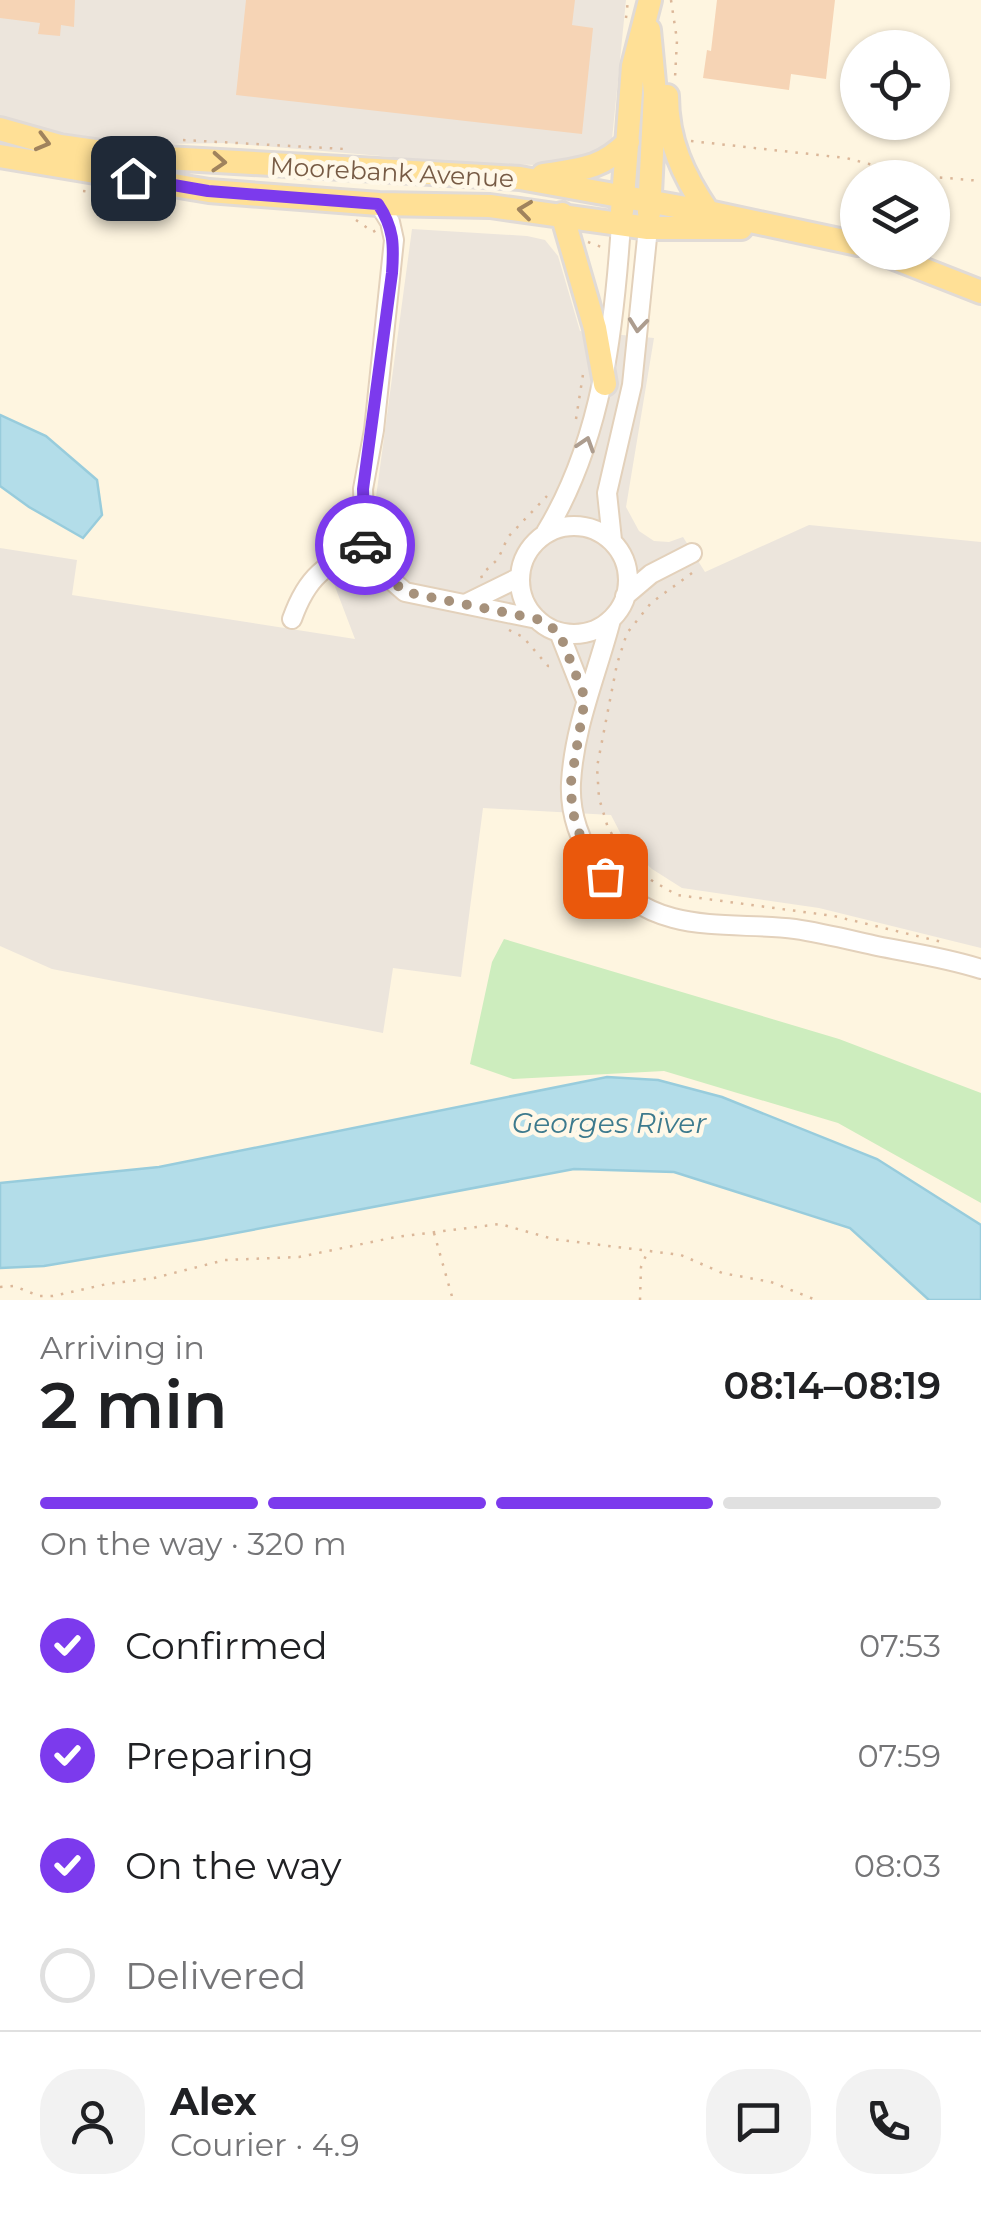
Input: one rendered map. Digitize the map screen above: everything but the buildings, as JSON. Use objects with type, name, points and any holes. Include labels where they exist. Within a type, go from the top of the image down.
[{"type":"main road","points":[[622,224],[633,66],[641,12]]},
{"type":"main road","points":[[641,12],[655,93],[648,228]]},
{"type":"main road","points":[[641,12],[668,66],[667,116],[679,165],[708,212]]},
{"type":"main road","name":"Moorebank Avenue","points":[[0,129],[60,146],[130,156],[520,178],[840,240]]},
{"type":"main road","points":[[520,178],[593,168],[612,158],[628,142]]},
{"type":"main road","name":"Moorebank Avenue","points":[[0,156],[208,191],[378,204],[490,206],[648,228],[783,228]]},
{"type":"main road","points":[[562,214],[595,328],[604,384]]},
{"type":"main road","points":[[925,270],[981,292]]},
{"type":"street","points":[[378,204],[390,222],[394,240],[363,489],[366,546],[375,566],[405,592],[537,619],[559,632],[595,630],[610,620]]},
{"type":"street","points":[[537,619],[522,595],[520,577],[524,559],[546,532],[572,484],[604,384],[622,224]]},
{"type":"street","points":[[625,596],[628,571],[617,547],[607,492],[632,385],[648,228]]},
{"type":"street","points":[[546,532],[580,525],[597,530],[636,562],[668,565]]},
{"type":"street","points":[[292,619],[315,574],[366,546]]},
{"type":"street","points":[[692,553],[625,596],[610,620],[600,664],[585,698],[571,782],[572,810],[585,851],[627,895],[674,918],[796,930],[930,954],[981,969]]},
{"type":"street","points":[[464,604],[520,577]]},
{"type":"street","points":[[559,632],[585,698]]},
{"type":"path","points":[[628,0],[641,12]]},
{"type":"path","points":[[671,0],[677,40],[675,82]]},
{"type":"path","points":[[182,140],[355,150]]},
{"type":"path","points":[[680,140],[846,158],[912,175],[981,181]]},
{"type":"path","points":[[582,239],[607,250]]},
{"type":"path","points":[[576,425],[584,352]]},
{"type":"path","points":[[481,574],[498,558],[508,537],[548,495]]},
{"type":"path","points":[[692,573],[651,603],[627,633],[617,664],[596,767],[599,798],[608,828],[627,856],[650,880],[678,894],[834,916],[962,947]]},
{"type":"path","points":[[507,628],[523,636],[548,666]]},
{"type":"path","points":[[0,1287],[14,1286],[39,1296],[154,1278],[226,1260],[298,1258],[434,1232],[500,1224],[553,1238],[681,1254],[722,1272],[770,1282],[816,1300]]},
{"type":"path","points":[[434,1232],[453,1300]]},
{"type":"path","points":[[640,1300],[641,1267],[648,1252]]},
{"type":"path","points":[[70,1292],[76,1300]]},
{"type":"shaded area","points":[[0,0],[626,0],[611,149],[563,166],[453,162],[226,143],[100,145],[0,123]]},
{"type":"shaded area","points":[[412,229],[545,240],[558,256],[580,331],[654,338],[626,507],[639,531],[654,541],[669,542],[683,537],[705,572],[809,525],[981,542],[981,948],[819,908],[682,888],[652,869],[627,846],[611,815],[483,808],[461,977],[393,968],[383,1033],[52,969],[0,946],[0,548],[77,560],[72,595],[355,639],[331,576],[372,527]]},
{"type":"green space","points":[[504,939],[839,1039],[981,1093],[981,1203],[838,1123],[664,1071],[513,1079],[470,1064],[492,962]]},
{"type":"water","points":[[0,415],[46,436],[97,480],[102,515],[83,538],[0,486]]},
{"type":"water","name":"Georges River","points":[[607,1077],[658,1080],[722,1097],[877,1159],[981,1225],[981,1300],[929,1300],[850,1228],[674,1172],[574,1169],[204,1239],[44,1266],[0,1268],[0,1183],[159,1167]]},
{"type":"way so far","points":[[365,545],[375,566],[405,592],[537,619],[559,632],[585,698],[571,782],[572,810],[585,851],[605,876]]},
{"type":"route","points":[[133,178],[208,191],[378,204],[390,222],[394,240],[392,273],[374,430],[363,489],[365,545]]}]
